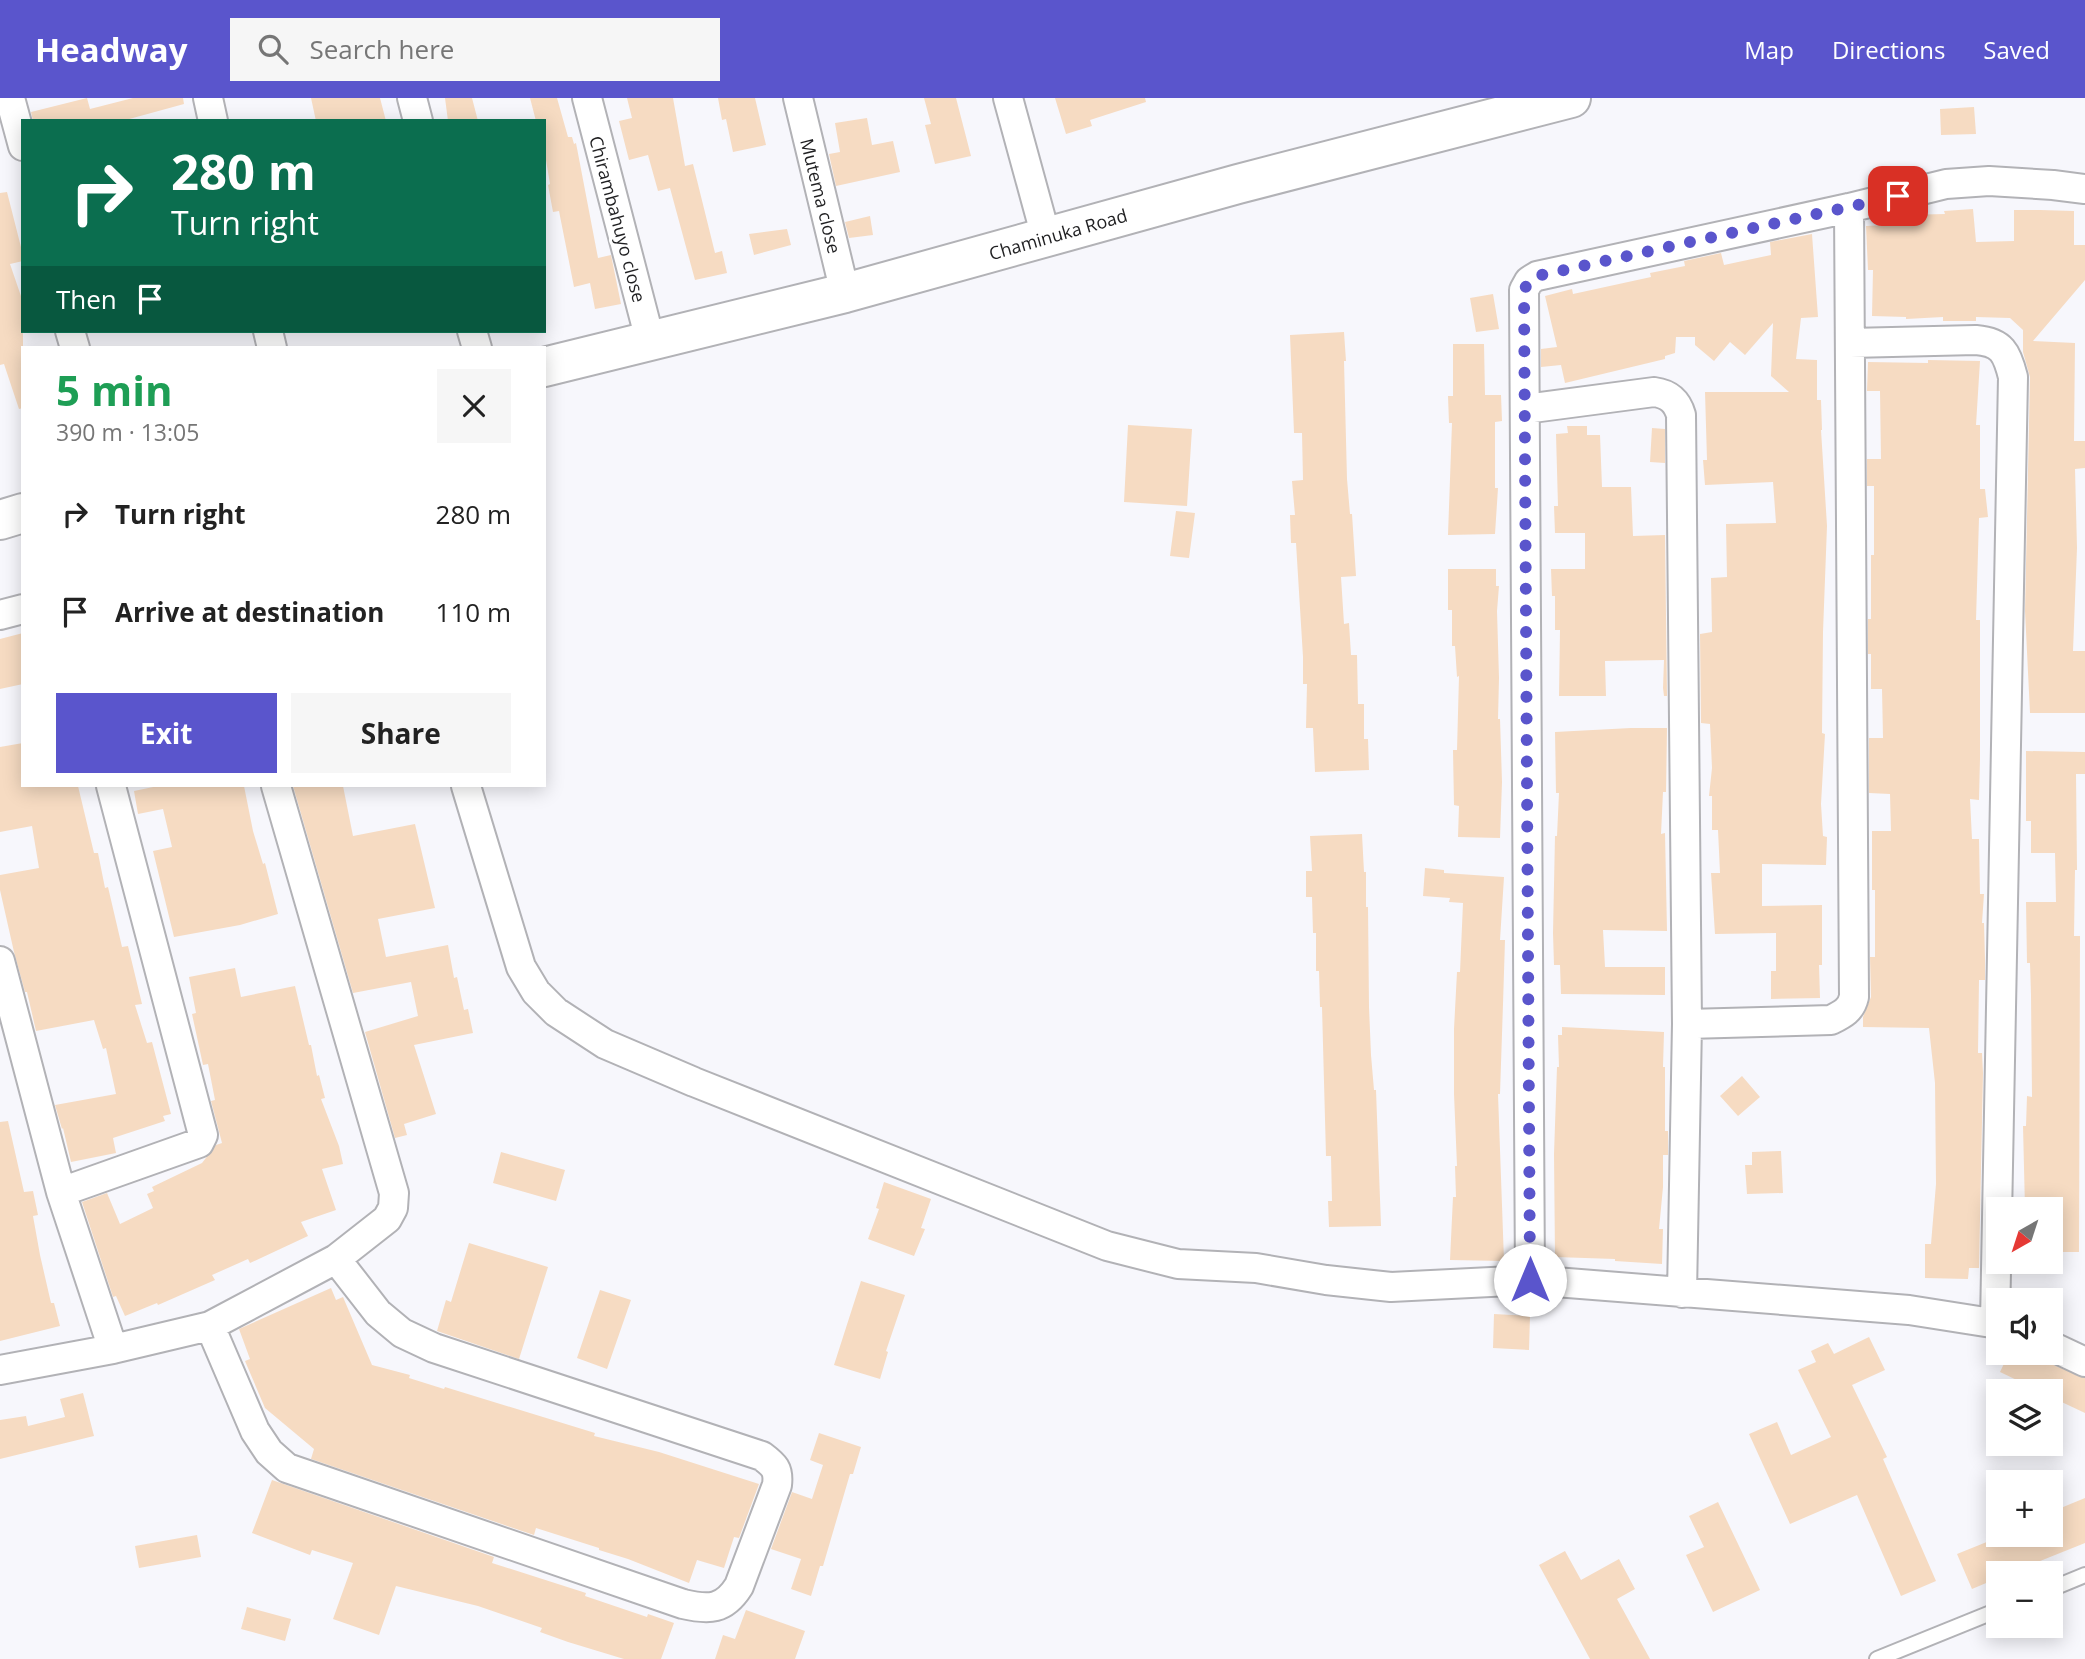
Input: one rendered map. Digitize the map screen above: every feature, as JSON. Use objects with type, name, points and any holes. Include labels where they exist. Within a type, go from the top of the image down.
[{"type":"main road","name":"Chaminuka Road","points":[[546,366],[845,293],[1238,184],[1571,98]]},
{"type":"main road","points":[[0,520],[21,514]]},
{"type":"street","points":[[10,98],[21,139]]},
{"type":"street","points":[[208,98],[213,119]]},
{"type":"street","points":[[412,98],[417,119]]},
{"type":"street","name":"Chirambahuyo close","points":[[587,98],[650,340]]},
{"type":"street","name":"Mutema close","points":[[798,98],[845,293]]},
{"type":"street","points":[[1008,98],[1046,237]]},
{"type":"street","points":[[1530,1280],[1524,290],[1529,281],[1537,276],[1849,208],[1946,184],[1989,181],[2053,184],[2085,189]]},
{"type":"street","points":[[1687,1024],[1831,1020],[1844,1014],[1852,1006],[1854,997],[1849,208]]},
{"type":"street","points":[[1850,343],[1993,341],[2008,356],[2013,377],[1998,1288]]},
{"type":"street","points":[[1525,409],[1654,392],[1665,394],[1672,399],[1678,405],[1681,415],[1687,1024],[1682,1293]]},
{"type":"street","points":[[0,615],[21,610]]},
{"type":"street","points":[[61,1192],[199,1143],[203,1135],[111,787]]},
{"type":"street","points":[[0,1370],[113,1349],[211,1326],[335,1259],[387,1219],[393,1208],[394,1194],[276,787]]},
{"type":"street","points":[[466,787],[521,967],[536,992],[556,1012],[605,1044],[1107,1246],[1178,1264],[1256,1268],[1326,1280],[1391,1287],[1530,1280],[1909,1310],[1986,1321]]},
{"type":"street","points":[[0,961],[61,1192],[113,1349]]},
{"type":"street","points":[[211,1326],[255,1431],[269,1452],[287,1468],[683,1604],[709,1607],[724,1604],[733,1596],[777,1485],[775,1466],[762,1456],[434,1348],[402,1334],[378,1314],[335,1259]]},
{"type":"street","points":[[2063,1352],[2085,1363]]},
{"type":"lane","points":[[2063,1584],[2085,1575]]},
{"type":"lane","points":[[1877,1659],[1986,1615]]},
{"type":"building","points":[[87,98],[90,109],[133,98],[183,98],[184,104],[129,119],[33,119],[31,112]]},
{"type":"building","points":[[311,98],[380,98],[385,119],[316,119]]},
{"type":"building","points":[[445,98],[472,98],[477,119],[448,119]]},
{"type":"building","points":[[530,98],[557,98],[568,137],[572,137],[574,144],[576,143],[598,258],[611,255],[621,304],[595,309],[590,283],[574,287],[559,211],[553,212],[548,185],[546,119],[535,119]]},
{"type":"building","points":[[627,98],[673,98],[685,166],[693,164],[715,253],[722,251],[727,273],[695,280],[670,188],[658,191],[648,155],[629,160],[619,121],[632,118]]},
{"type":"building","points":[[718,98],[755,98],[766,145],[733,152]]},
{"type":"building","points":[[924,98],[956,98],[971,156],[935,164],[925,125],[931,124]]},
{"type":"building","points":[[1055,98],[1145,98],[1146,102],[1090,120],[1092,126],[1066,134]]},
{"type":"building","points":[[1974,107],[1976,134],[1941,135],[1940,109]]},
{"type":"building","points":[[867,118],[872,145],[893,141],[900,172],[836,186],[829,154],[840,152],[835,123]]},
{"type":"building","points":[[7,192],[21,247],[21,261],[10,264],[21,296],[23,346],[19,409],[4,364],[0,365],[0,193]]},
{"type":"building","points":[[1973,209],[1976,242],[2014,241],[2014,210],[2040,210],[2074,211],[2074,245],[2085,245],[2085,280],[2033,341],[2075,343],[2074,441],[2085,441],[2085,468],[2075,469],[2077,548],[2073,651],[2085,651],[2085,713],[2030,713],[2025,611],[2030,377],[2023,352],[2023,330],[2010,318],[1976,317],[1976,321],[1943,321],[1943,317],[1906,319],[1872,316],[1873,270],[1868,270],[1866,226],[1904,224],[1904,215],[1945,214],[1944,211]]},
{"type":"building","points":[[870,216],[873,235],[849,238],[845,222]]},
{"type":"building","points":[[787,229],[791,245],[754,255],[749,234]]},
{"type":"building","points":[[1812,234],[1818,317],[1801,318],[1796,359],[1817,360],[1817,400],[1821,400],[1827,526],[1822,733],[1825,734],[1821,804],[1823,836],[1827,837],[1826,865],[1762,864],[1762,906],[1822,905],[1822,965],[1819,965],[1820,998],[1771,999],[1771,971],[1776,971],[1776,933],[1715,934],[1711,873],[1720,873],[1718,830],[1712,830],[1712,796],[1709,796],[1712,768],[1710,724],[1701,723],[1700,634],[1712,632],[1711,578],[1727,577],[1726,524],[1776,523],[1773,482],[1705,485],[1705,392],[1789,392],[1771,376],[1773,323],[1745,355],[1730,342],[1714,361],[1695,345],[1695,337],[1676,337],[1675,353],[1665,356],[1665,359],[1565,383],[1561,365],[1541,367],[1541,349],[1557,347],[1545,296],[1572,289],[1573,294],[1651,277],[1650,273],[1685,266],[1684,261],[1721,253],[1724,265],[1771,255],[1770,242]]},
{"type":"building","points":[[1493,294],[1499,329],[1476,332],[1470,298]]},
{"type":"building","points":[[1344,332],[1347,479],[1356,576],[1341,577],[1344,624],[1349,623],[1351,655],[1357,655],[1358,704],[1364,704],[1364,739],[1368,739],[1369,770],[1315,772],[1313,728],[1306,728],[1307,684],[1303,684],[1296,543],[1291,543],[1290,515],[1295,515],[1292,481],[1303,480],[1302,433],[1294,433],[1290,335]]},
{"type":"building","points":[[1453,344],[1484,344],[1485,395],[1501,395],[1502,421],[1495,422],[1495,488],[1498,488],[1495,534],[1448,535],[1452,423],[1449,423],[1448,396],[1453,396]]},
{"type":"building","points":[[1928,360],[1980,361],[1976,425],[1980,425],[1980,489],[1985,489],[1988,517],[1979,518],[1976,620],[1980,620],[1979,800],[1970,799],[1972,839],[1979,839],[1980,894],[1984,894],[1982,923],[1985,980],[1979,980],[1978,1053],[1982,1053],[1983,1073],[1979,1268],[1969,1268],[1968,1279],[1925,1278],[1925,1244],[1931,1244],[1936,1184],[1935,1083],[1929,1028],[1863,1027],[1863,1017],[1871,997],[1870,957],[1875,957],[1872,831],[1891,831],[1890,794],[1869,793],[1869,738],[1883,738],[1882,689],[1871,689],[1871,654],[1868,654],[1871,555],[1874,555],[1874,486],[1867,486],[1867,459],[1881,459],[1880,391],[1867,391],[1868,362],[1928,363]]},
{"type":"building","points":[[1128,425],[1192,429],[1187,506],[1124,502]]},
{"type":"building","points":[[1567,426],[1587,426],[1587,435],[1600,435],[1602,487],[1631,487],[1633,536],[1665,535],[1667,696],[1664,696],[1663,688],[1664,660],[1605,661],[1606,696],[1559,696],[1560,630],[1555,630],[1555,596],[1552,596],[1551,569],[1585,569],[1585,533],[1555,533],[1554,506],[1558,506],[1556,434],[1568,433]]},
{"type":"building","points":[[1652,428],[1665,429],[1665,463],[1650,462]]},
{"type":"building","points":[[1176,511],[1195,513],[1189,558],[1170,556]]},
{"type":"building","points":[[1448,569],[1496,569],[1496,586],[1499,586],[1498,719],[1502,782],[1500,838],[1458,837],[1459,806],[1454,805],[1453,750],[1457,750],[1459,676],[1457,677],[1455,646],[1452,646],[1452,610],[1448,610]]},
{"type":"building","points":[[21,634],[21,684],[0,689],[0,639]]},
{"type":"building","points":[[1667,728],[1666,792],[1663,792],[1661,834],[1665,833],[1667,931],[1603,930],[1605,967],[1665,967],[1665,995],[1561,994],[1560,965],[1554,965],[1553,933],[1555,836],[1559,793],[1556,793],[1555,732]]},
{"type":"building","points":[[21,743],[21,787],[78,787],[94,853],[98,853],[105,888],[108,887],[122,947],[128,946],[142,1004],[135,1005],[147,1043],[152,1042],[171,1114],[163,1116],[165,1121],[113,1138],[116,1153],[71,1162],[55,1105],[116,1094],[106,1048],[103,1049],[94,1020],[36,1031],[14,952],[0,890],[0,875],[39,868],[32,826],[0,832],[0,747]]},
{"type":"building","points":[[2026,751],[2085,752],[2085,774],[2076,774],[2077,870],[2074,936],[2080,936],[2079,1252],[2063,1252],[2063,1197],[2025,1197],[2023,1126],[2026,1126],[2027,1096],[2032,1097],[2031,995],[2030,963],[2027,963],[2026,902],[2056,902],[2055,853],[2031,853],[2031,821],[2026,821]]},
{"type":"building","points":[[153,787],[244,787],[253,831],[263,864],[265,863],[278,914],[240,925],[174,937],[153,851],[172,847],[163,809],[138,814],[134,791]]},
{"type":"building","points":[[293,787],[343,787],[353,836],[415,824],[435,908],[378,919],[386,957],[448,945],[454,978],[457,977],[464,1010],[468,1009],[473,1033],[414,1045],[436,1114],[404,1124],[407,1135],[395,1138],[365,1032],[418,1016],[411,982],[353,993]]},
{"type":"building","points":[[1362,834],[1368,907],[1369,1007],[1376,1090],[1381,1226],[1329,1227],[1328,1201],[1332,1201],[1331,1156],[1326,1156],[1322,1007],[1319,971],[1316,971],[1312,897],[1306,897],[1306,871],[1312,871],[1310,836]]},
{"type":"building","points":[[1425,868],[1444,870],[1444,873],[1504,877],[1500,940],[1505,940],[1498,1094],[1504,1261],[1450,1260],[1457,1166],[1454,1029],[1463,903],[1449,902],[1450,898],[1423,896]]},
{"type":"building","points":[[235,968],[241,997],[295,986],[325,1098],[321,1099],[343,1164],[322,1169],[336,1210],[301,1222],[308,1236],[250,1263],[248,1259],[212,1275],[215,1280],[158,1305],[157,1303],[125,1316],[116,1296],[113,1297],[82,1202],[107,1193],[120,1224],[153,1208],[147,1194],[154,1191],[152,1187],[202,1163],[216,1145],[222,1143],[211,1101],[215,1100],[208,1064],[203,1065],[192,1014],[196,1013],[189,977]]},
{"type":"building","points":[[1562,1027],[1664,1032],[1665,1131],[1668,1131],[1668,1155],[1663,1155],[1659,1229],[1663,1229],[1662,1264],[1555,1257],[1554,1154],[1558,1035],[1562,1035]]},
{"type":"building","points":[[1742,1076],[1760,1097],[1738,1116],[1720,1096]]},
{"type":"building","points":[[8,1121],[24,1192],[33,1191],[38,1215],[33,1216],[40,1255],[51,1303],[54,1303],[60,1326],[0,1341],[0,1122]]},
{"type":"building","points":[[1781,1151],[1783,1193],[1747,1194],[1745,1165],[1752,1165],[1752,1152]]},
{"type":"building","points":[[501,1152],[565,1170],[556,1201],[493,1183]]},
{"type":"building","points":[[884,1182],[931,1199],[921,1228],[925,1229],[914,1256],[868,1239],[879,1209],[876,1208]]},
{"type":"building","points":[[469,1243],[548,1267],[519,1359],[437,1331],[446,1300],[451,1302]]},
{"type":"building","points":[[861,1281],[905,1295],[886,1351],[888,1352],[880,1379],[834,1365]]},
{"type":"building","points":[[331,1288],[336,1300],[343,1297],[372,1365],[595,1433],[594,1436],[659,1452],[759,1484],[739,1538],[734,1537],[724,1568],[697,1560],[689,1583],[599,1548],[536,1528],[534,1535],[311,1459],[314,1449],[265,1408],[245,1361],[250,1359],[239,1329]]},
{"type":"building","points":[[600,1290],[631,1300],[607,1369],[577,1358]]},
{"type":"building","points":[[1494,1314],[1530,1316],[1529,1350],[1493,1348]]},
{"type":"building","points":[[1869,1337],[1885,1370],[1852,1385],[1887,1457],[1883,1459],[1936,1581],[1901,1596],[1857,1495],[1790,1524],[1749,1434],[1777,1422],[1791,1455],[1831,1437],[1798,1370],[1816,1362],[1811,1351],[1828,1343],[1834,1354]]},
{"type":"building","points":[[2003,1365],[2054,1365],[2085,1378],[2085,1413],[2063,1403],[2063,1379],[2015,1379],[2000,1372]]},
{"type":"building","points":[[83,1393],[94,1436],[0,1459],[0,1420],[26,1416],[28,1426],[65,1417],[60,1399]]},
{"type":"building","points":[[819,1433],[861,1447],[811,1596],[791,1589],[801,1559],[771,1549],[792,1492],[812,1499],[823,1465],[810,1460]]},
{"type":"building","points":[[272,1480],[494,1557],[492,1563],[586,1593],[585,1596],[647,1617],[648,1614],[674,1623],[661,1659],[624,1659],[540,1632],[542,1628],[478,1606],[396,1586],[379,1635],[333,1619],[353,1563],[312,1550],[310,1555],[252,1533]]},
{"type":"building","points":[[2085,1498],[2085,1543],[2040,1561],[1986,1561],[1986,1583],[1972,1589],[1957,1554],[1986,1542],[1986,1547],[2063,1547],[2063,1507]]},
{"type":"building","points":[[1718,1502],[1760,1590],[1713,1612],[1686,1555],[1704,1547],[1689,1516]]},
{"type":"building","points":[[197,1535],[201,1557],[139,1568],[135,1546]]},
{"type":"building","points":[[1565,1551],[1581,1580],[1619,1559],[1635,1589],[1617,1599],[1650,1659],[1590,1659],[1539,1565]]},
{"type":"building","points":[[247,1607],[291,1619],[285,1641],[241,1629]]},
{"type":"building","points":[[746,1610],[805,1631],[795,1659],[715,1659],[723,1635],[735,1639]]},
{"type":"route","points":[[1530,1280],[1524,290],[1529,281],[1537,276],[1898,196]]}]
